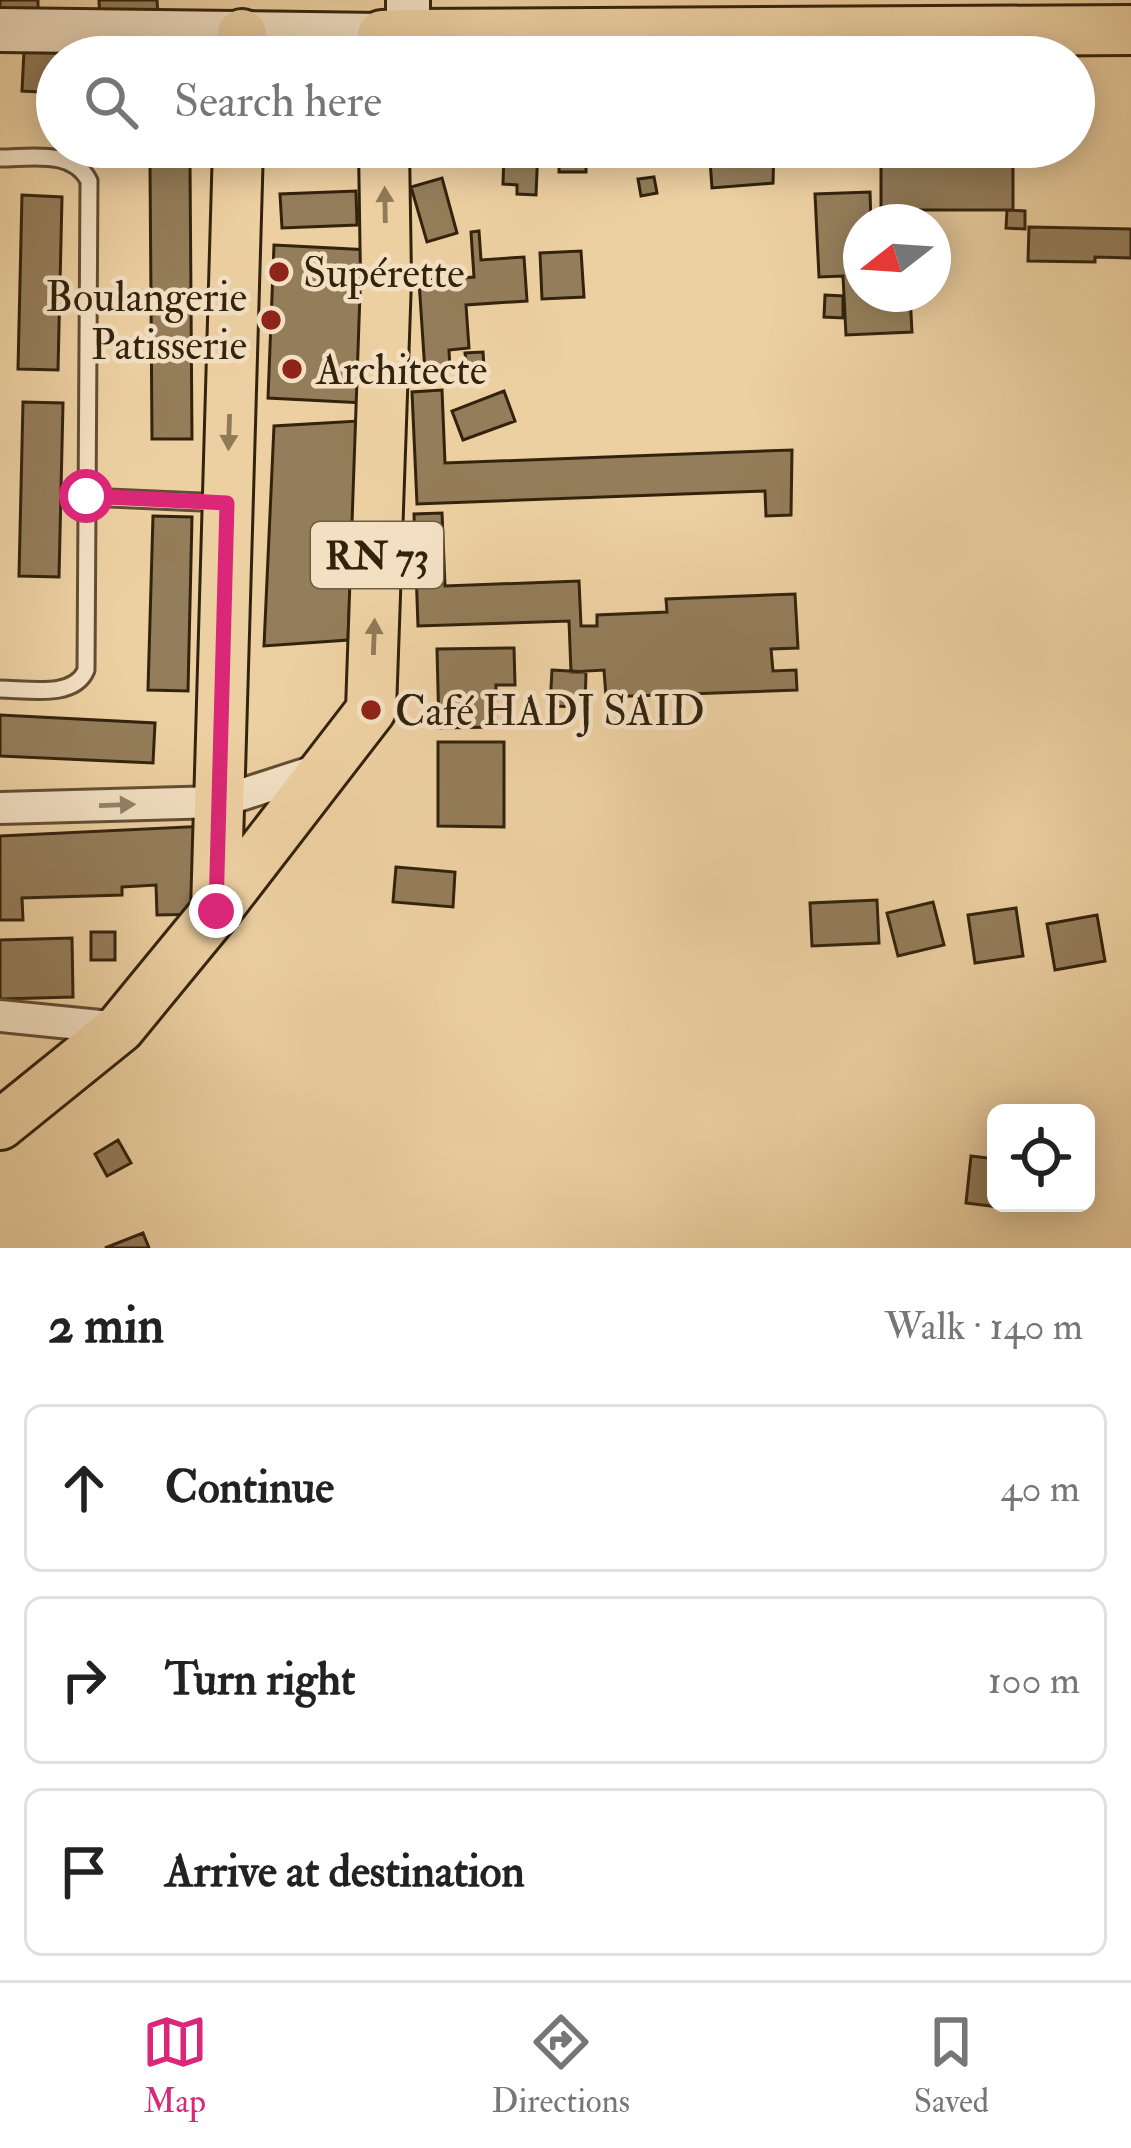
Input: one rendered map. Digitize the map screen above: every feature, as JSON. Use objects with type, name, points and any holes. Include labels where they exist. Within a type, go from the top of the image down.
[{"type":"main road","points":[[395,31],[844,15],[1131,29]]},
{"type":"main road","points":[[216,911],[237,168]]},
{"type":"main road","name":"RN 73","points":[[0,1125],[120,1028],[371,710],[386,279],[384,168]]},
{"type":"street","points":[[0,30],[395,31]]},
{"type":"street","points":[[0,808],[219,802],[328,766]]},
{"type":"street","points":[[0,1016],[120,1028]]},
{"type":"lane","points":[[0,158],[36,159]]},
{"type":"lane","points":[[0,689],[69,688],[80,682],[86,670],[88,181],[82,168]]},
{"type":"lane","points":[[86,496],[227,503]]},
{"type":"building","points":[[0,0],[38,0],[38,10],[0,10]]},
{"type":"building","points":[[99,0],[157,0],[158,16],[100,19]]},
{"type":"building","points":[[24,51],[36,52],[36,92],[22,91]]},
{"type":"building","points":[[150,168],[190,168],[192,439],[152,439]]},
{"type":"building","points":[[504,168],[537,168],[536,195],[517,194],[517,185],[503,184]]},
{"type":"building","points":[[559,168],[586,168],[586,172],[559,172]]},
{"type":"building","points":[[711,168],[773,168],[773,183],[712,188]]},
{"type":"building","points":[[881,168],[1013,168],[1013,210],[881,204]]},
{"type":"building","points":[[654,177],[657,193],[641,196],[638,179]]},
{"type":"building","points":[[442,178],[457,233],[427,242],[411,187]]},
{"type":"building","points":[[356,191],[357,225],[282,228],[280,194]]},
{"type":"building","points":[[870,192],[870,204],[843,204],[843,276],[819,277],[815,194]]},
{"type":"building","points":[[22,195],[62,197],[58,370],[18,369]]},
{"type":"building","points":[[1007,210],[1025,211],[1025,229],[1006,228]]},
{"type":"building","points":[[1029,227],[1131,229],[1131,258],[1028,261]]},
{"type":"building","points":[[479,231],[481,260],[524,257],[527,301],[466,305],[469,348],[449,350],[450,370],[425,372],[419,281],[474,277],[471,232]]},
{"type":"building","points":[[274,245],[370,250],[364,403],[268,398]]},
{"type":"building","points":[[581,251],[584,297],[542,299],[540,253]]},
{"type":"building","points":[[825,295],[843,296],[843,318],[824,317]]},
{"type":"building","points":[[845,312],[911,312],[912,332],[846,335]]},
{"type":"building","points":[[483,352],[484,367],[467,368],[465,353]]},
{"type":"building","points":[[442,390],[445,463],[792,450],[791,515],[766,516],[765,491],[417,504],[412,392]]},
{"type":"building","points":[[504,391],[515,421],[463,440],[452,411]]},
{"type":"building","points":[[23,402],[63,403],[59,577],[19,576]]},
{"type":"building","points":[[358,421],[348,640],[264,646],[274,426]]},
{"type":"building","points":[[442,513],[445,586],[579,581],[581,626],[597,626],[597,615],[667,612],[666,599],[795,594],[798,648],[771,649],[773,671],[796,670],[797,690],[606,697],[604,670],[571,672],[569,621],[418,626],[414,514]]},
{"type":"building","points":[[153,516],[192,517],[188,691],[148,690]]},
{"type":"building","points":[[514,648],[515,685],[496,685],[496,727],[439,728],[437,649]]},
{"type":"building","points":[[552,670],[586,672],[585,707],[550,706]]},
{"type":"building","points":[[0,715],[155,723],[153,763],[0,756]]},
{"type":"building","points":[[438,742],[504,742],[504,827],[438,826]]},
{"type":"building","points":[[207,826],[210,914],[157,915],[156,885],[122,887],[122,895],[22,898],[23,920],[0,920],[0,836]]},
{"type":"building","points":[[396,867],[455,872],[453,907],[393,902]]},
{"type":"building","points":[[877,900],[879,943],[812,946],[810,903]]},
{"type":"building","points":[[933,902],[944,945],[898,956],[887,913]]},
{"type":"building","points":[[1016,908],[1023,956],[975,963],[968,915]]},
{"type":"building","points":[[1097,915],[1105,961],[1055,970],[1047,924]]},
{"type":"building","points":[[91,932],[115,932],[115,960],[91,960]]},
{"type":"building","points":[[72,938],[73,997],[0,999],[0,940]]},
{"type":"building","points":[[118,1140],[131,1163],[107,1176],[95,1154]]},
{"type":"building","points":[[971,1156],[987,1158],[987,1206],[966,1203]]},
{"type":"building","points":[[143,1233],[149,1248],[105,1248]]},
{"type":"place","name":"Supérette","points":[[279,272]]},
{"type":"place","name":"Boulangerie Patisserie","points":[[271,320]]},
{"type":"place","name":"Architecte","points":[[292,369]]},
{"type":"place","name":"Café HADJ SAID","points":[[371,710]]},
{"type":"route","points":[[86,496],[227,503],[216,911]]}]
